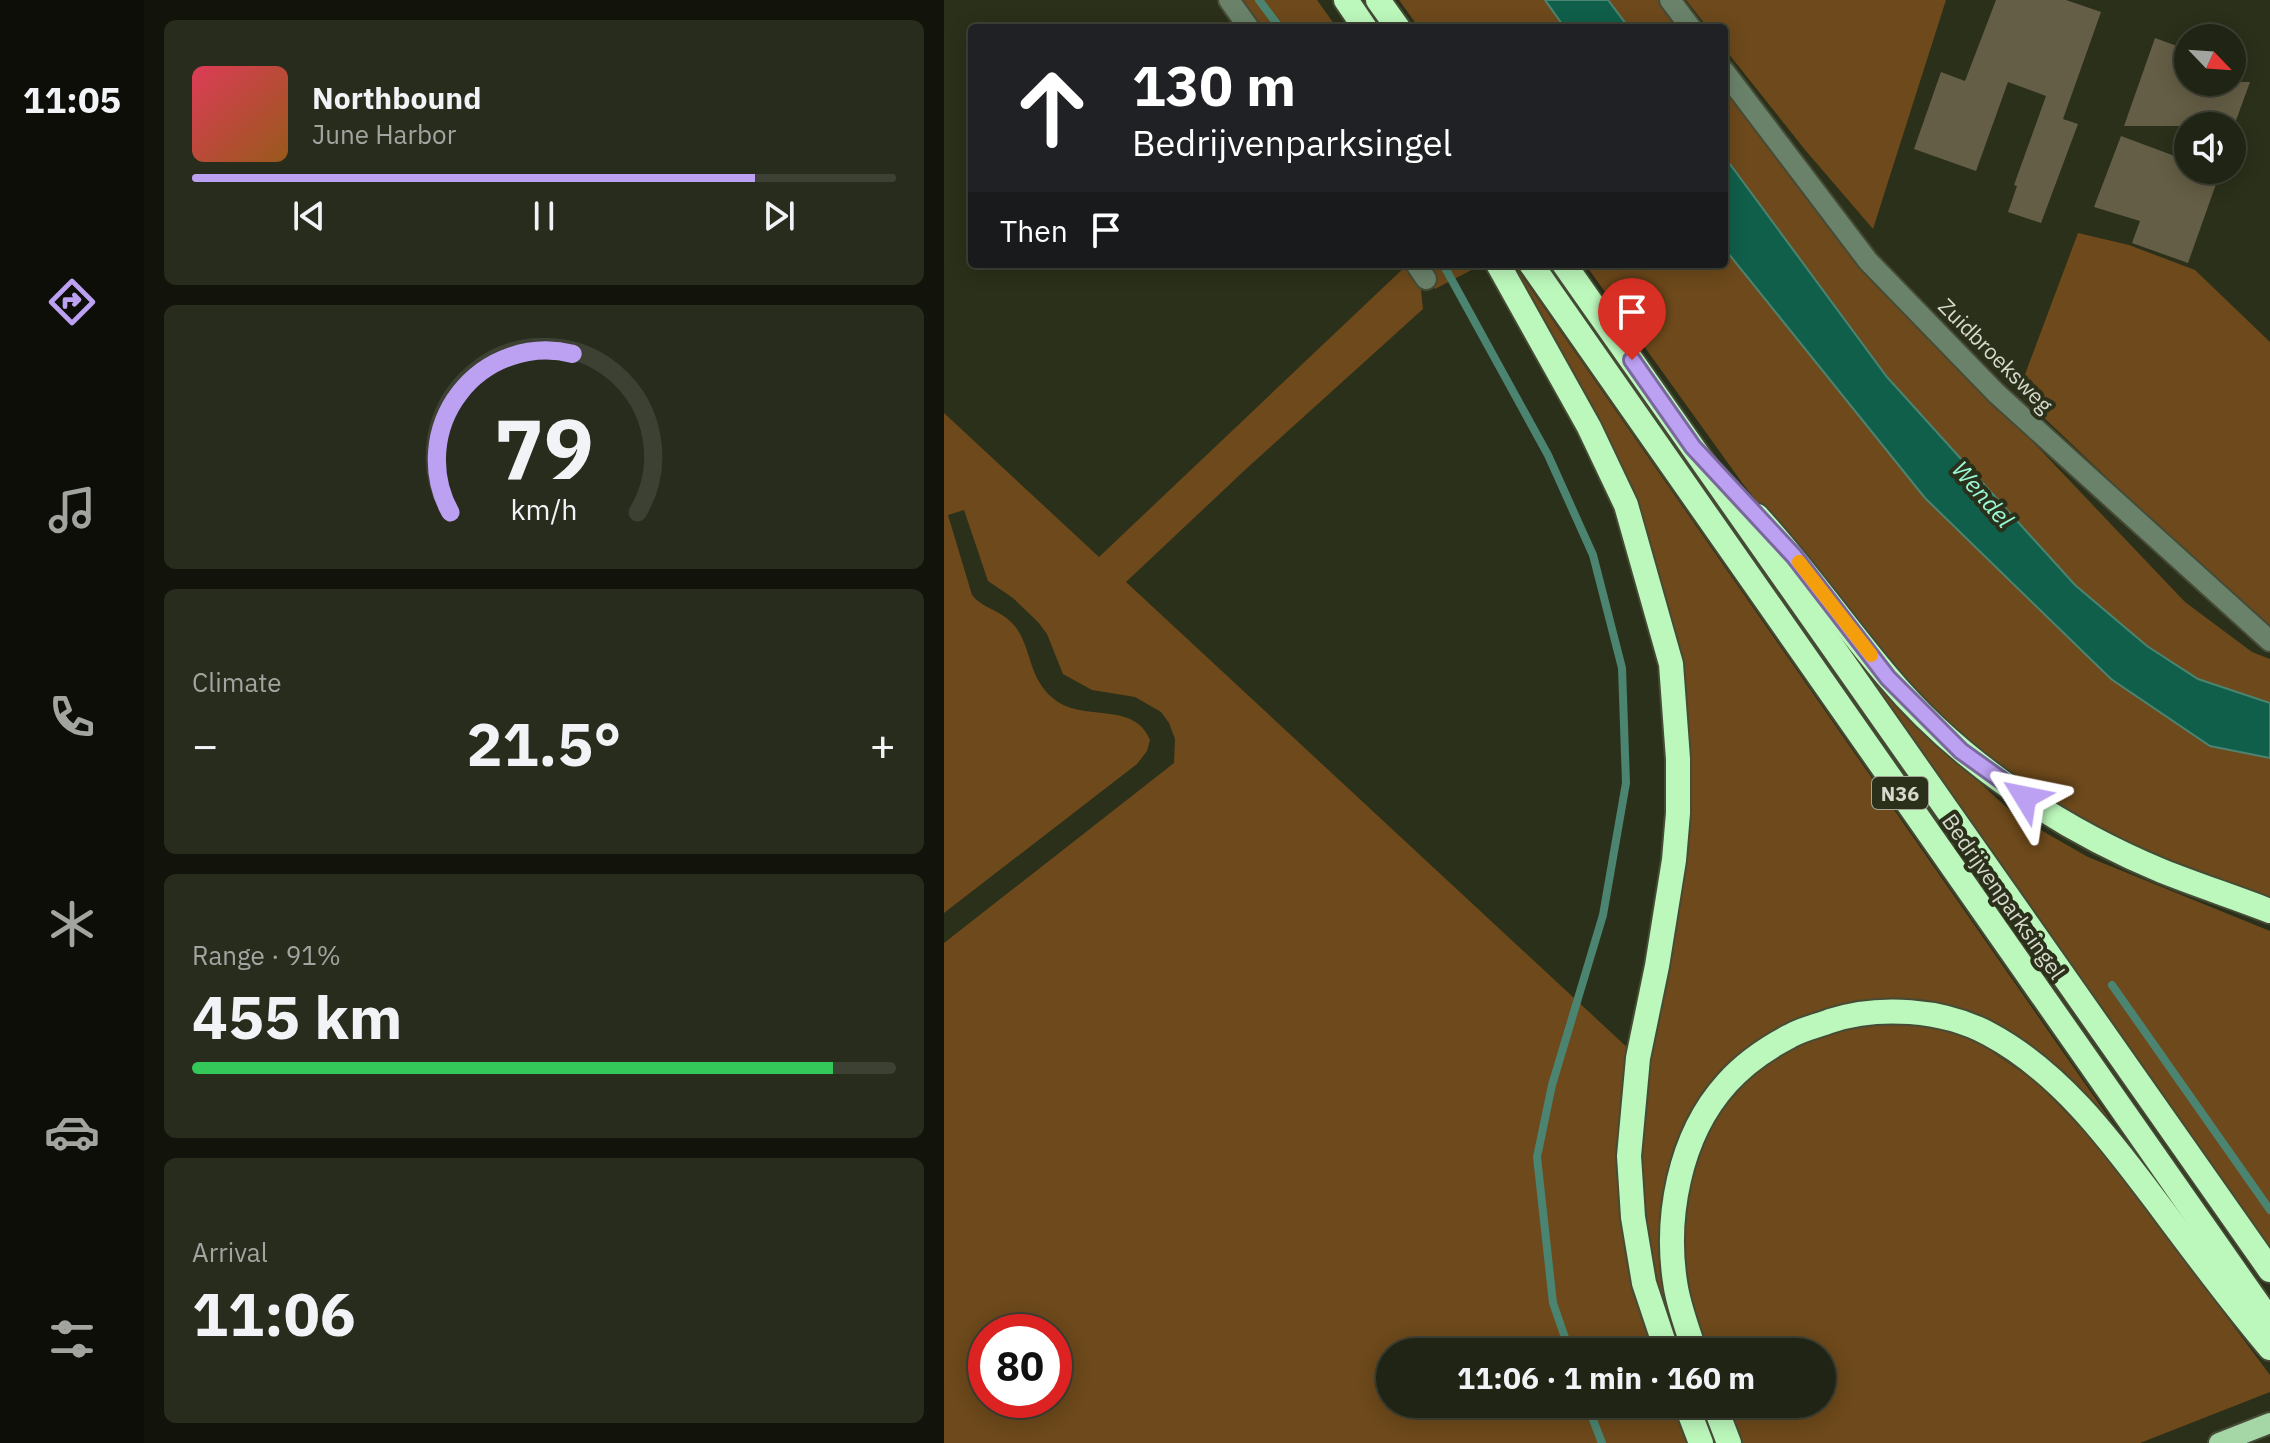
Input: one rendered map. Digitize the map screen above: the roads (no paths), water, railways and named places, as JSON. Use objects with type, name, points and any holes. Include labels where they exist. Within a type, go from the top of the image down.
[{"type":"highway","points":[[1346,0],[1362,24]]},
{"type":"highway","points":[[1378,0],[1395,24]]},
{"type":"highway","points":[[1500,268],[1589,427],[1626,505],[1671,664],[1678,759],[1674,860],[1638,1058],[1629,1156],[1633,1217],[1644,1283],[1662,1338]]},
{"type":"highway","name":"Bedrijvenparksingel","points":[[1534,268],[2270,1321]]},
{"type":"highway","name":"Bedrijvenparksingel","points":[[1567,268],[2270,1270]]},
{"type":"highway","name":"N36","points":[[1693,447],[1794,556],[1888,678],[1961,751],[2025,797],[2094,838],[2161,870],[2270,911]]},
{"type":"highway","points":[[1691,1338],[1676,1289],[1671,1245],[1676,1189],[1696,1130],[1726,1083],[1758,1055],[1792,1034],[1850,1014],[1904,1012],[1948,1019],[1988,1033],[2043,1070],[2113,1144],[2270,1348]]},
{"type":"highway","points":[[1691,1418],[1701,1443]]},
{"type":"highway","points":[[1719,1418],[1729,1443]]},
{"type":"main road","points":[[2219,1443],[2270,1424]]},
{"type":"street","points":[[1229,0],[1246,24]]},
{"type":"street","points":[[1670,0],[1688,24]]},
{"type":"street","name":"Zuidbroeksweg","points":[[1728,76],[1868,261],[1996,393],[2270,641]]},
{"type":"water","points":[[1545,0],[1608,0],[1626,24],[1562,24]]},
{"type":"water","name":"Wendel","points":[[1728,161],[1887,377],[2075,585],[2147,646],[2198,679],[2270,703],[2270,758],[2210,746],[2111,679],[1925,498],[1728,253]]},
{"type":"waterway","points":[[1259,0],[1277,24]]},
{"type":"waterway","points":[[1445,268],[1548,455],[1593,555],[1622,668],[1626,783],[1603,915],[1552,1085],[1537,1157],[1553,1303],[1565,1338]]},
{"type":"waterway","points":[[2112,985],[2270,1210]]},
{"type":"waterway","points":[[1592,1418],[1602,1443]]}]
